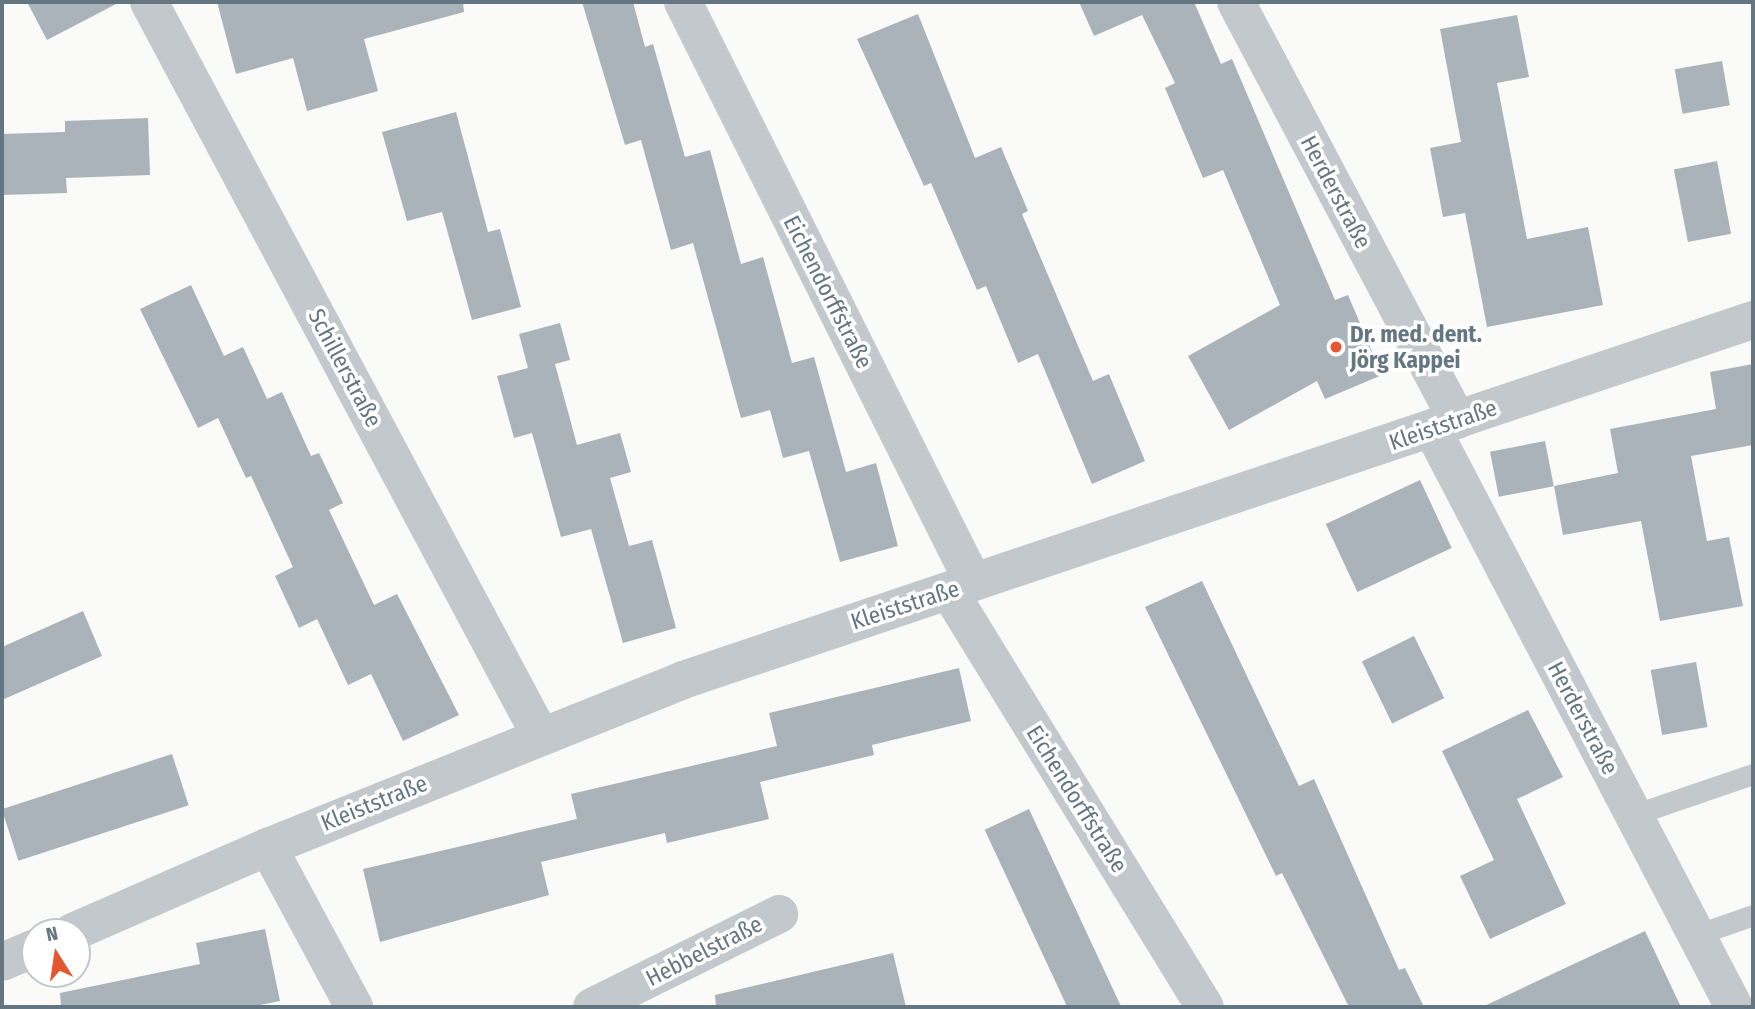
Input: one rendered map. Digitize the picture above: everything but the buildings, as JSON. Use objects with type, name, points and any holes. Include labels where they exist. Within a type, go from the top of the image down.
[{"type":"street","name":"Schillerstraße","points":[[149,2],[540,735]]},
{"type":"street","name":"Eichendorffstraße","points":[[683,2],[961,586],[1205,1007]]},
{"type":"street","name":"Herderstraße","points":[[1236,2],[1633,815],[1734,1007]]},
{"type":"street","name":"Kleiststraße","points":[[91,924],[268,847],[540,735],[961,586],[1753,320]]},
{"type":"street","points":[[268,847],[354,1007]]},
{"type":"street","name":"Hebbelstraße","points":[[592,1007],[779,914]]},
{"type":"street","points":[[2,962],[21,954]]},
{"type":"lane","points":[[1633,815],[1753,774]]},
{"type":"lane","points":[[1696,935],[1753,915]]},
{"type":"place","name":"Dr. med. dent. Jörg Kappei","points":[[1336,347]]}]
